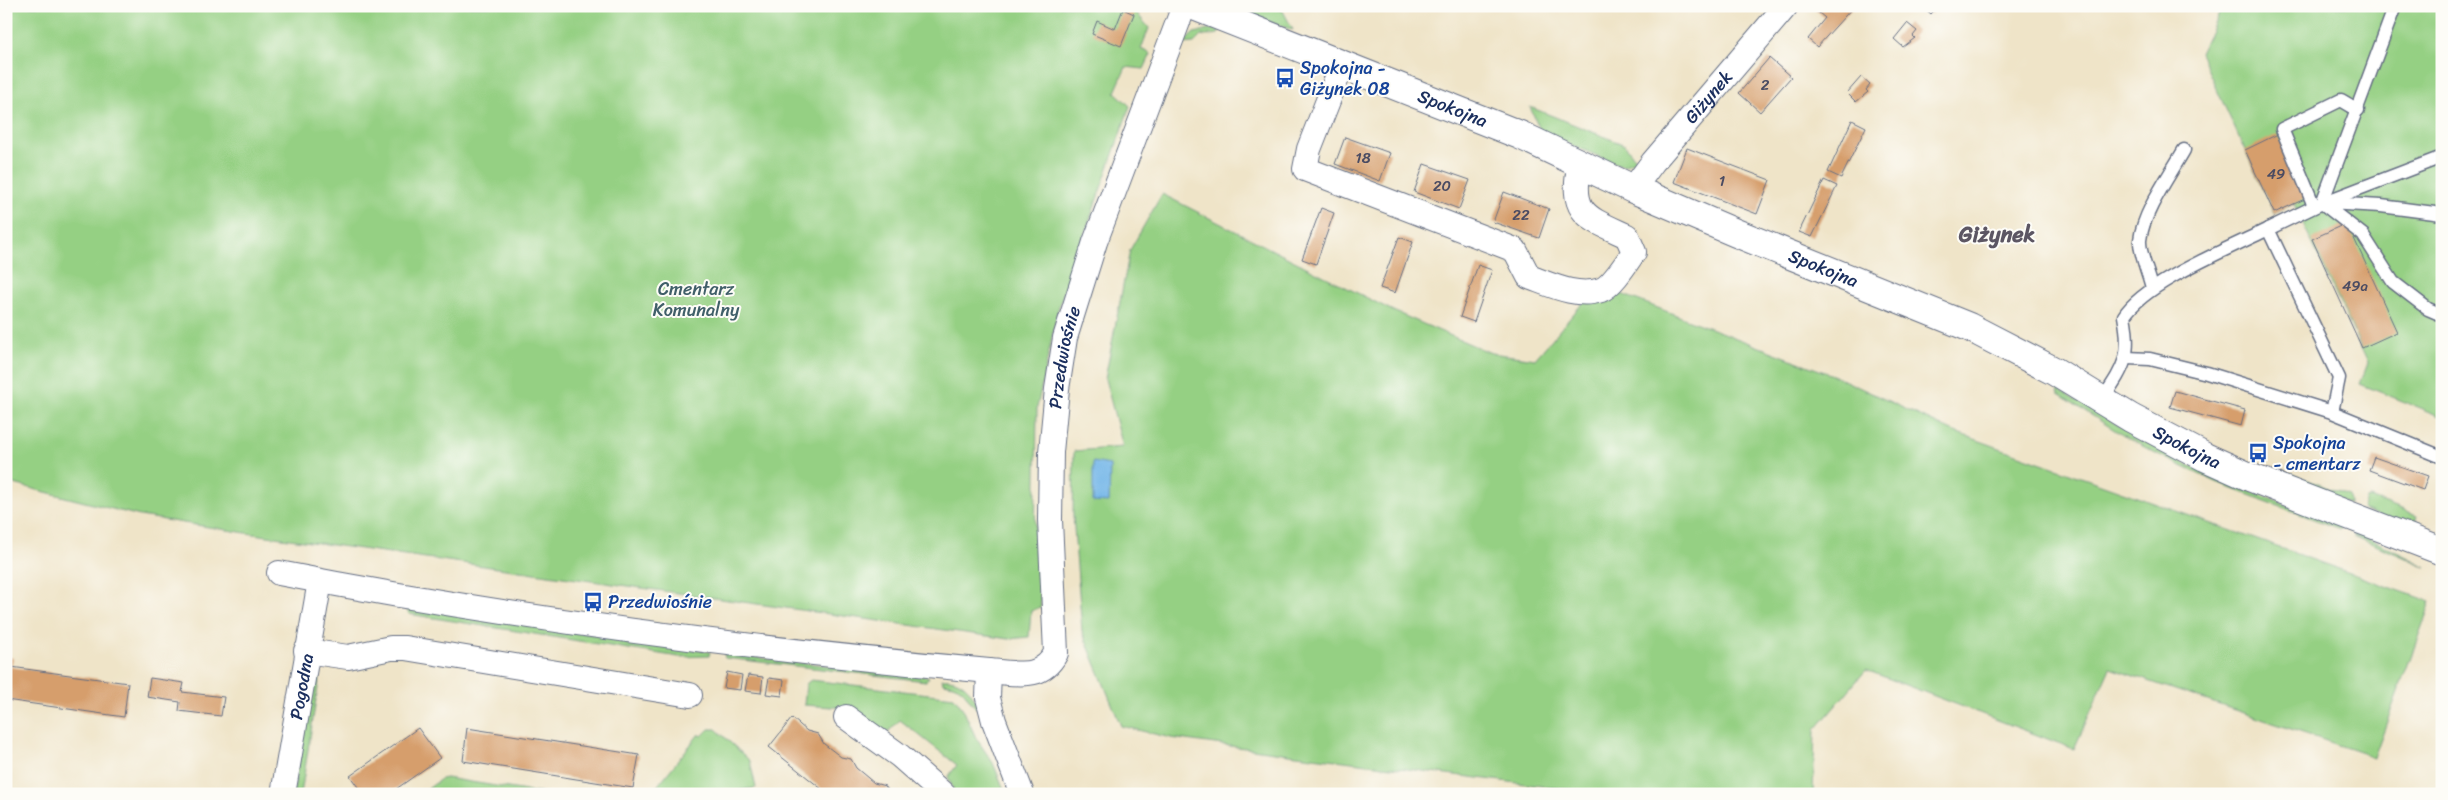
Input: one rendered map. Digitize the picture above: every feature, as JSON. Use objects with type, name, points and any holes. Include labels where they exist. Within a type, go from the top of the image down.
[{"type":"street","name":"Przedwiośnie","points":[[279,572],[320,581],[558,620],[718,642],[989,671],[1031,674],[1044,670],[1051,664],[1056,653],[1050,520],[1051,452],[1057,389],[1065,338],[1095,242],[1184,6]]},
{"type":"street","name":"Spokojna","points":[[1194,6],[1520,135],[1633,189],[1736,233],[1969,327],[2054,371],[2164,437],[2252,478],[2442,551]]},
{"type":"street","name":"Giżynek","points":[[1633,189],[1653,162],[1786,6]]},
{"type":"street","points":[[1342,65],[1309,149],[1306,169],[1516,250],[1529,277],[1571,292],[1602,290],[1616,276],[1634,252],[1627,236],[1593,221],[1584,214],[1578,201],[1576,180],[1580,163]]},
{"type":"street","name":"Pogodna","points":[[283,794],[306,651],[320,581]]},
{"type":"street","points":[[306,651],[348,657],[391,648],[405,648],[690,695]]},
{"type":"street","points":[[989,671],[988,698],[994,721],[1022,794]]},
{"type":"street","points":[[846,717],[900,756],[943,794]]},
{"type":"lane","points":[[2318,204],[2358,110],[2395,6]]},
{"type":"lane","points":[[2358,110],[2341,100],[2282,129],[2318,204],[2363,235],[2394,282],[2428,310],[2442,315]]},
{"type":"lane","points":[[2152,288],[2141,253],[2140,240],[2148,215],[2184,150]]},
{"type":"lane","points":[[2102,400],[2127,358],[2128,333],[2124,316],[2132,305],[2152,288],[2318,204],[2442,158]]},
{"type":"lane","points":[[2318,204],[2381,206],[2442,214]]},
{"type":"lane","points":[[2268,229],[2339,378],[2332,412]]},
{"type":"lane","points":[[2127,358],[2150,359],[2207,372],[2332,412],[2442,457]]},
{"type":"green space","name":"Cmentarz Komunalny","points":[[6,6],[1123,6],[1135,11],[1149,28],[1141,49],[1151,54],[1144,69],[1126,67],[1115,92],[1130,106],[1058,309],[1037,408],[1035,549],[1041,607],[1031,611],[1029,637],[1009,639],[246,533],[140,516],[6,482]]},
{"type":"green space","points":[[1244,6],[1272,6],[1283,11],[1293,30],[1241,12]]},
{"type":"green space","points":[[2223,6],[2442,6],[2442,417],[2360,384],[2368,363],[2294,204],[2274,213],[2200,53]]},
{"type":"green space","points":[[1214,29],[1220,31],[1218,34],[1201,36],[1194,43],[1182,44],[1194,33]]},
{"type":"green space","points":[[1530,107],[1625,145],[1636,160],[1623,165],[1617,164],[1541,132]]},
{"type":"green space","points":[[1162,194],[1393,311],[1491,353],[1535,359],[1598,285],[1835,376],[1952,431],[2431,602],[2374,757],[2110,668],[2074,749],[1866,670],[1815,730],[1813,794],[1604,794],[1171,738],[1121,726],[1082,631],[1073,515],[1074,451],[1123,447],[1105,379],[1130,250]]},
{"type":"green space","points":[[2058,390],[2180,461],[2227,482],[2342,526],[2340,529],[2225,486],[2177,464],[2127,438],[2057,393]]},
{"type":"green space","points":[[2282,470],[2349,496],[2350,505]]},
{"type":"green space","points":[[2370,498],[2417,516],[2412,529],[2362,509],[2366,499]]},
{"type":"green space","points":[[2354,531],[2427,567],[2354,536]]},
{"type":"green space","points":[[406,607],[710,652],[709,656],[679,657],[409,614]]},
{"type":"green space","points":[[724,654],[929,677],[926,681],[725,658]]},
{"type":"green space","points":[[321,668],[301,794],[293,794],[314,674]]},
{"type":"green space","points":[[942,679],[956,681],[966,687],[980,710],[975,707],[963,691],[943,683]]},
{"type":"green space","points":[[811,680],[954,697],[963,709],[976,738],[993,763],[1006,794],[955,794],[948,777],[957,765],[900,720],[884,736],[846,708],[804,705],[806,684]]},
{"type":"green space","points":[[709,729],[716,729],[750,761],[756,788],[740,790],[741,794],[651,794],[699,734],[702,736]]},
{"type":"green space","points":[[446,778],[545,794],[421,794],[441,779]]},
{"type":"water","points":[[1093,462],[1110,465],[1109,503],[1093,502]]},
{"type":"building","points":[[1814,6],[1854,6],[1817,47],[1808,39],[1825,18],[1813,8]]},
{"type":"building","points":[[1922,6],[1938,6],[1931,14]]},
{"type":"building","points":[[1123,9],[1134,14],[1121,46],[1092,34],[1097,21],[1115,29]]},
{"type":"building","points":[[1907,23],[1917,31],[1913,36],[1915,38],[1903,47],[1894,39]]},
{"type":"building","points":[[1769,58],[1791,77],[1760,112],[1739,93]]},
{"type":"building","points":[[1861,77],[1870,85],[1866,90],[1868,92],[1856,102],[1847,93]]},
{"type":"building","points":[[1852,120],[1866,127],[1841,178],[1828,172]]},
{"type":"building","points":[[2278,134],[2307,198],[2274,213],[2245,150]]},
{"type":"building","points":[[1345,137],[1390,153],[1380,181],[1335,164]]},
{"type":"building","points":[[1687,148],[1770,180],[1757,214],[1674,182]]},
{"type":"building","points":[[1424,164],[1470,180],[1459,209],[1414,192]]},
{"type":"building","points":[[1824,180],[1837,186],[1812,237],[1799,232]]},
{"type":"building","points":[[1504,192],[1549,209],[1539,238],[1493,222]]},
{"type":"building","points":[[1321,208],[1334,213],[1316,264],[1302,259]]},
{"type":"building","points":[[2347,223],[2397,332],[2362,348],[2312,239]]},
{"type":"building","points":[[1399,237],[1413,242],[1395,293],[1380,288]]},
{"type":"building","points":[[1478,265],[1492,270],[1474,322],[1460,317]]},
{"type":"building","points":[[2175,391],[2245,410],[2241,426],[2170,407]]},
{"type":"building","points":[[2374,457],[2428,476],[2423,490],[2369,470]]},
{"type":"building","points":[[6,657],[13,658],[11,667],[128,683],[124,717],[6,700]]},
{"type":"building","points":[[727,672],[742,675],[740,690],[724,688]]},
{"type":"building","points":[[748,675],[763,677],[761,693],[745,691]]},
{"type":"building","points":[[150,678],[184,683],[182,692],[224,697],[221,716],[179,711],[180,702],[147,697]]},
{"type":"building","points":[[769,678],[784,680],[782,696],[766,694]]},
{"type":"building","points":[[792,718],[807,731],[818,734],[824,744],[841,757],[851,759],[856,768],[874,783],[885,786],[891,794],[828,794],[769,747]]},
{"type":"building","points":[[418,728],[440,758],[389,794],[363,794],[350,776]]},
{"type":"building","points":[[467,728],[639,755],[633,788],[463,761]]},
{"type":"place","name":"Spokojna - Giżynek 08","points":[[1285,78]]},
{"type":"place","name":"Spokojna - cmentarz","points":[[2258,453]]},
{"type":"place","name":"Przedwiośnie","points":[[593,602]]},
{"type":"district","name":"Giżynek","points":[[1997,234]]}]
